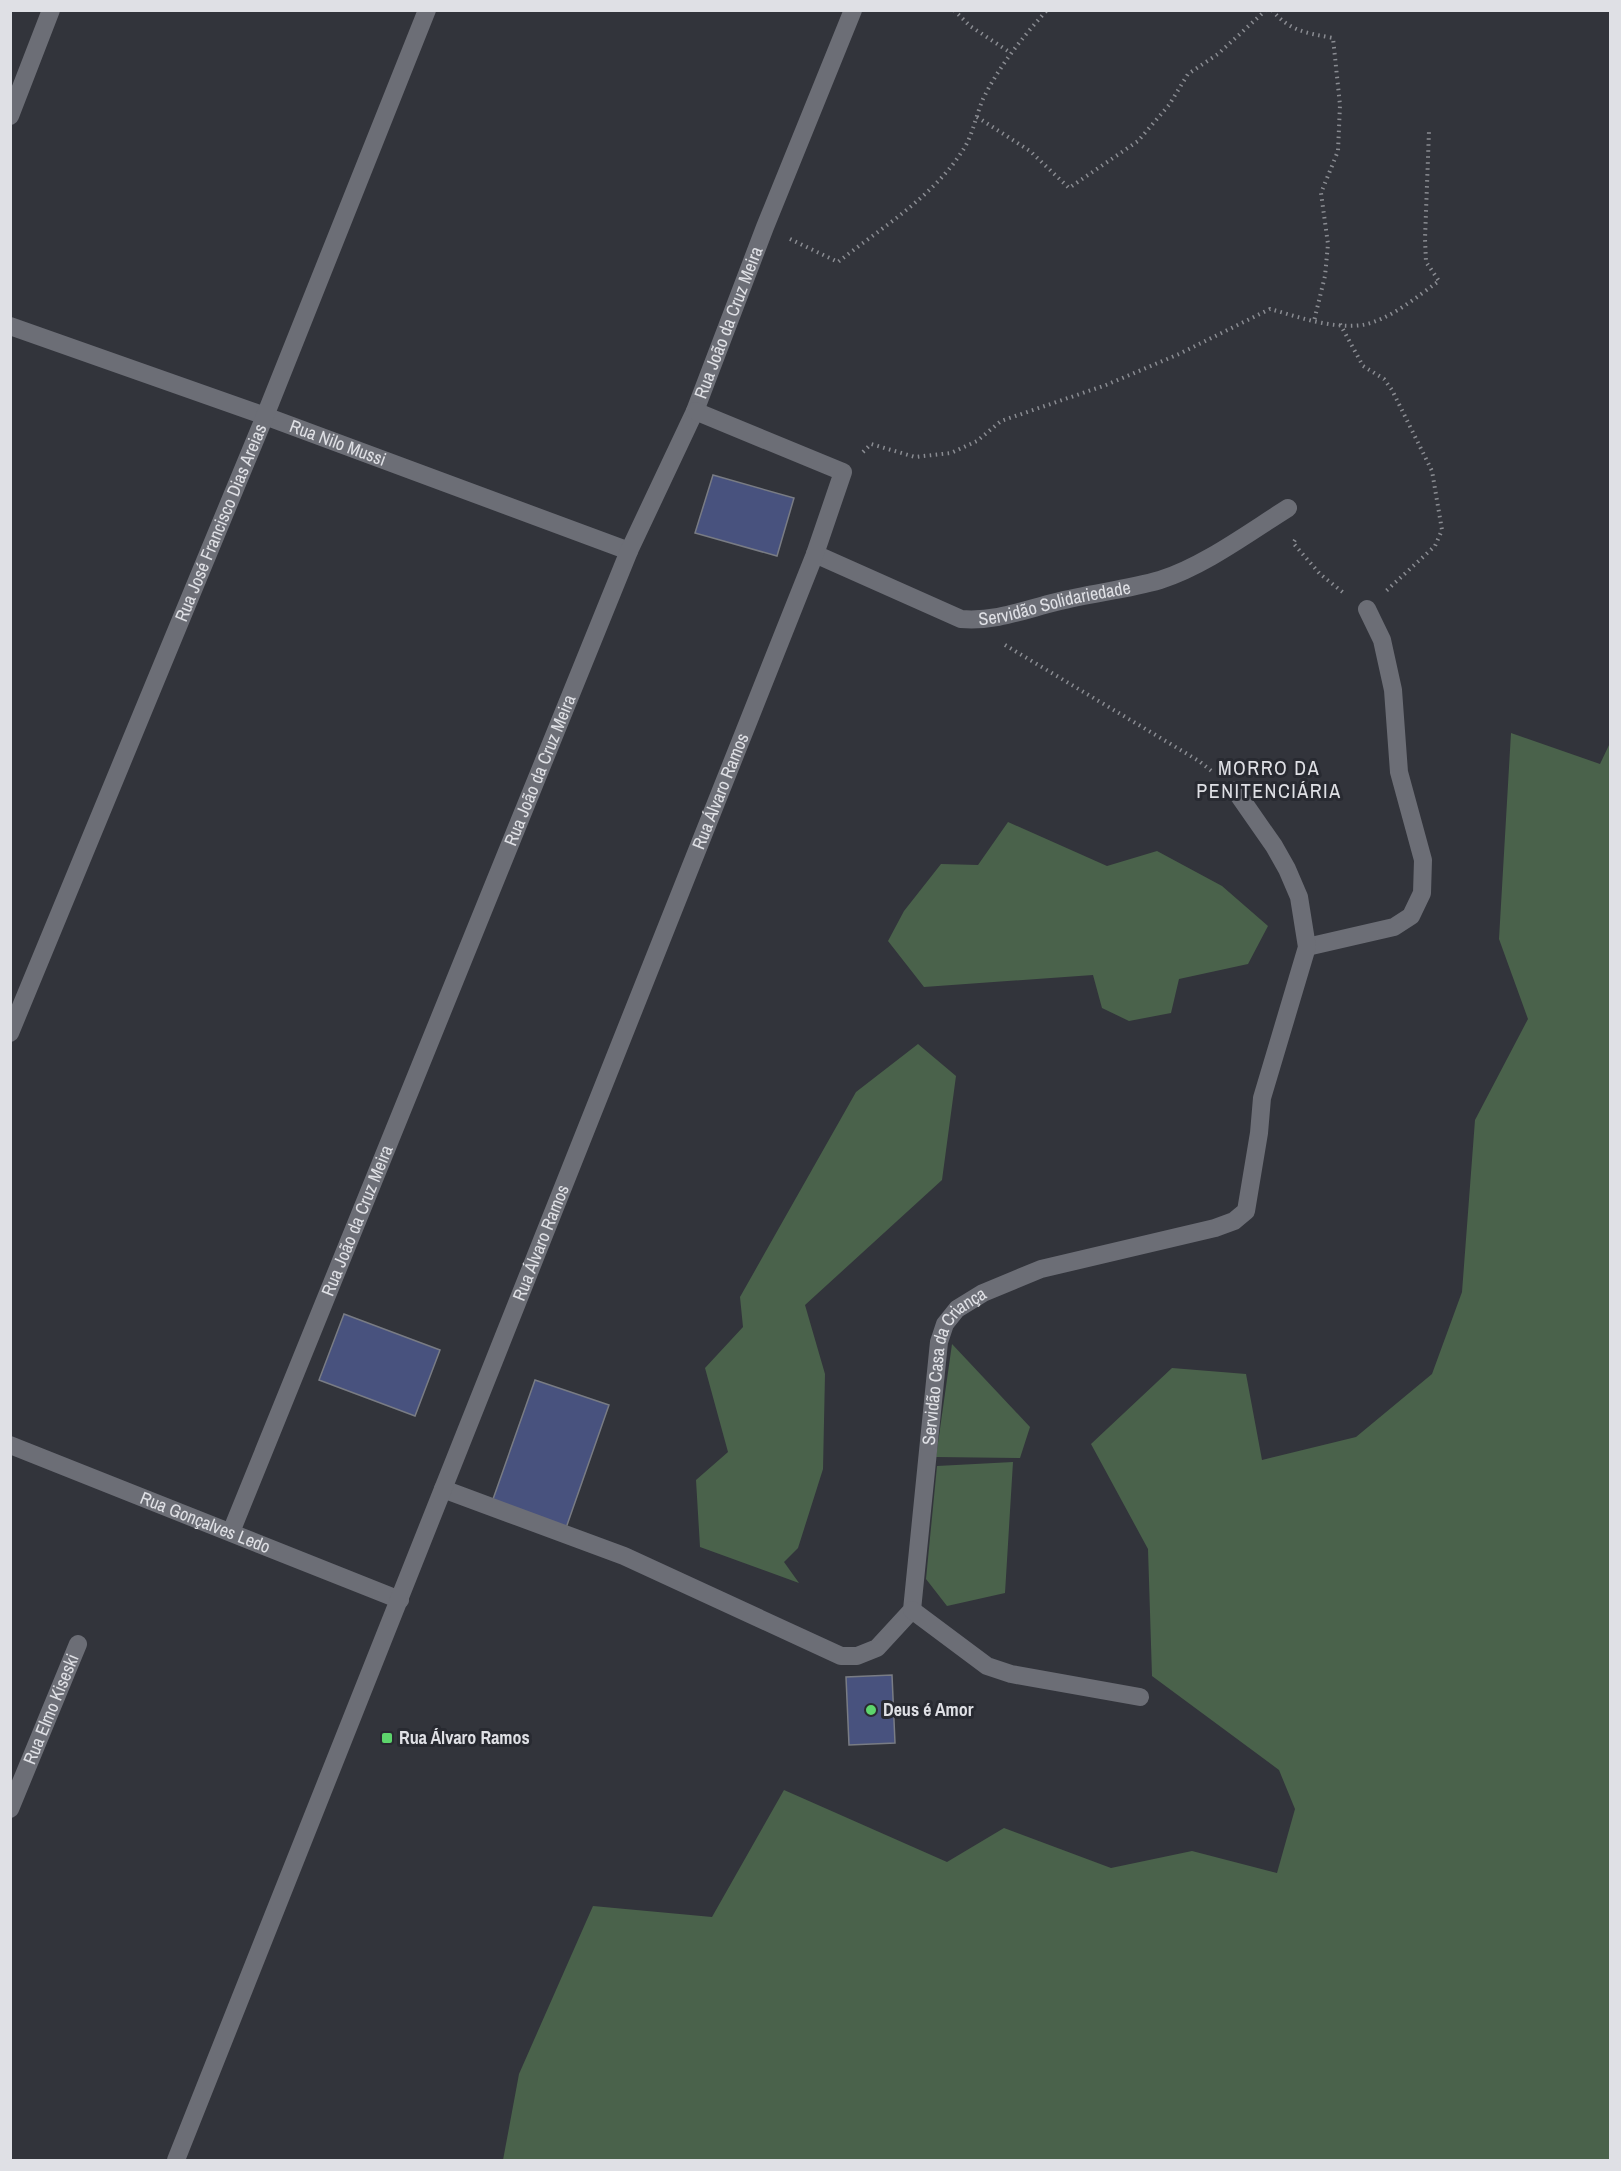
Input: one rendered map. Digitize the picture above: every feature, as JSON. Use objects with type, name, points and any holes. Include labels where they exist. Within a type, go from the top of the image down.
[{"type":"street","points":[[10,116],[51,10]]},
{"type":"street","name":"Rua José Francisco Dias Areias","points":[[10,1033],[265,417],[427,10]]},
{"type":"street","name":"Rua João da Cruz Meira","points":[[231,1532],[629,550],[695,411],[765,226],[852,10]]},
{"type":"street","name":"Rua Nilo Mussi","points":[[10,326],[629,550]]},
{"type":"street","points":[[695,411],[843,472]]},
{"type":"street","name":"Rua Álvaro Ramos","points":[[176,2160],[815,554],[843,472]]},
{"type":"street","name":"Servidão Solidariedade","points":[[815,554],[961,619],[979,621],[1057,601],[1159,580],[1190,568],[1288,508]]},
{"type":"street","points":[[1306,947],[1394,927],[1411,916],[1422,893],[1423,860],[1399,772],[1393,690],[1382,640],[1367,609]]},
{"type":"street","name":"Servidão Casa da Criança","points":[[912,1610],[939,1342],[945,1324],[957,1309],[982,1293],[1041,1269],[1215,1228],[1234,1221],[1246,1211],[1259,1133],[1262,1098],[1306,947],[1299,897],[1287,869],[1235,790]]},
{"type":"street","name":"Rua Gonçalves Ledo","points":[[10,1444],[400,1600]]},
{"type":"street","points":[[443,1489],[624,1556],[841,1656],[857,1656],[877,1648],[912,1610],[987,1666],[1011,1674],[1140,1697]]},
{"type":"street","name":"Rua Elmo Kiseski","points":[[10,1809],[78,1644]]},
{"type":"path","points":[[954,10],[970,26],[1011,53]]},
{"type":"path","points":[[765,226],[838,262],[944,177],[965,148],[983,99],[1011,53],[1047,10]]},
{"type":"path","points":[[977,117],[1030,151],[1069,188],[1138,141],[1169,105],[1188,74],[1218,54],[1266,10]]},
{"type":"path","points":[[1272,10],[1297,31],[1333,38],[1340,105],[1338,151],[1321,193],[1328,244],[1325,276],[1314,321]]},
{"type":"path","points":[[843,472],[871,444],[915,457],[951,453],[977,441],[1001,421],[1127,376],[1179,354],[1270,309],[1325,324],[1363,325],[1391,314],[1439,281],[1426,262],[1429,131]]},
{"type":"path","points":[[1288,508],[1311,521],[1293,543],[1320,574],[1367,609],[1435,546],[1442,530],[1432,471],[1397,399],[1384,379],[1363,366],[1340,324]]},
{"type":"path","points":[[961,619],[1199,760],[1235,790]]},
{"type":"green space","points":[[1511,733],[1600,764],[1610,743],[1610,2160],[503,2160],[519,2074],[593,1906],[712,1917],[784,1790],[947,1862],[1004,1828],[1111,1868],[1192,1851],[1277,1873],[1295,1809],[1279,1770],[1152,1676],[1148,1549],[1091,1444],[1172,1368],[1246,1374],[1262,1460],[1356,1437],[1432,1374],[1462,1292],[1475,1120],[1528,1019],[1499,939]]},
{"type":"green space","points":[[1008,822],[1107,866],[1157,851],[1222,886],[1268,926],[1248,964],[1179,979],[1171,1013],[1129,1021],[1102,1008],[1093,975],[924,987],[888,941],[904,911],[941,864],[978,865]]},
{"type":"green space","points":[[918,1044],[956,1076],[942,1180],[805,1305],[825,1374],[823,1469],[798,1548],[784,1562],[799,1583],[700,1547],[696,1480],[728,1452],[705,1368],[743,1327],[740,1297],[856,1092]]},
{"type":"green space","points":[[952,1344],[1030,1427],[1020,1458],[936,1457]]},
{"type":"green space","points":[[1013,1462],[1005,1593],[947,1606],[926,1579],[937,1466]]},
{"type":"building","points":[[713,475],[794,498],[777,556],[695,533]]},
{"type":"building","points":[[344,1314],[440,1350],[415,1416],[319,1380]]},
{"type":"building","points":[[535,1380],[609,1405],[566,1528],[492,1502]]},
{"type":"building","name":"Deus é Amor","points":[[892,1675],[895,1743],[849,1745],[846,1677]]},
{"type":"place","name":"Deus é Amor","points":[[871,1710]]},
{"type":"place","name":"Rua Álvaro Ramos","points":[[387,1738]]},
{"type":"district","name":"MORRO DA PENITENCIÁRIA","points":[[1269,780]]}]
